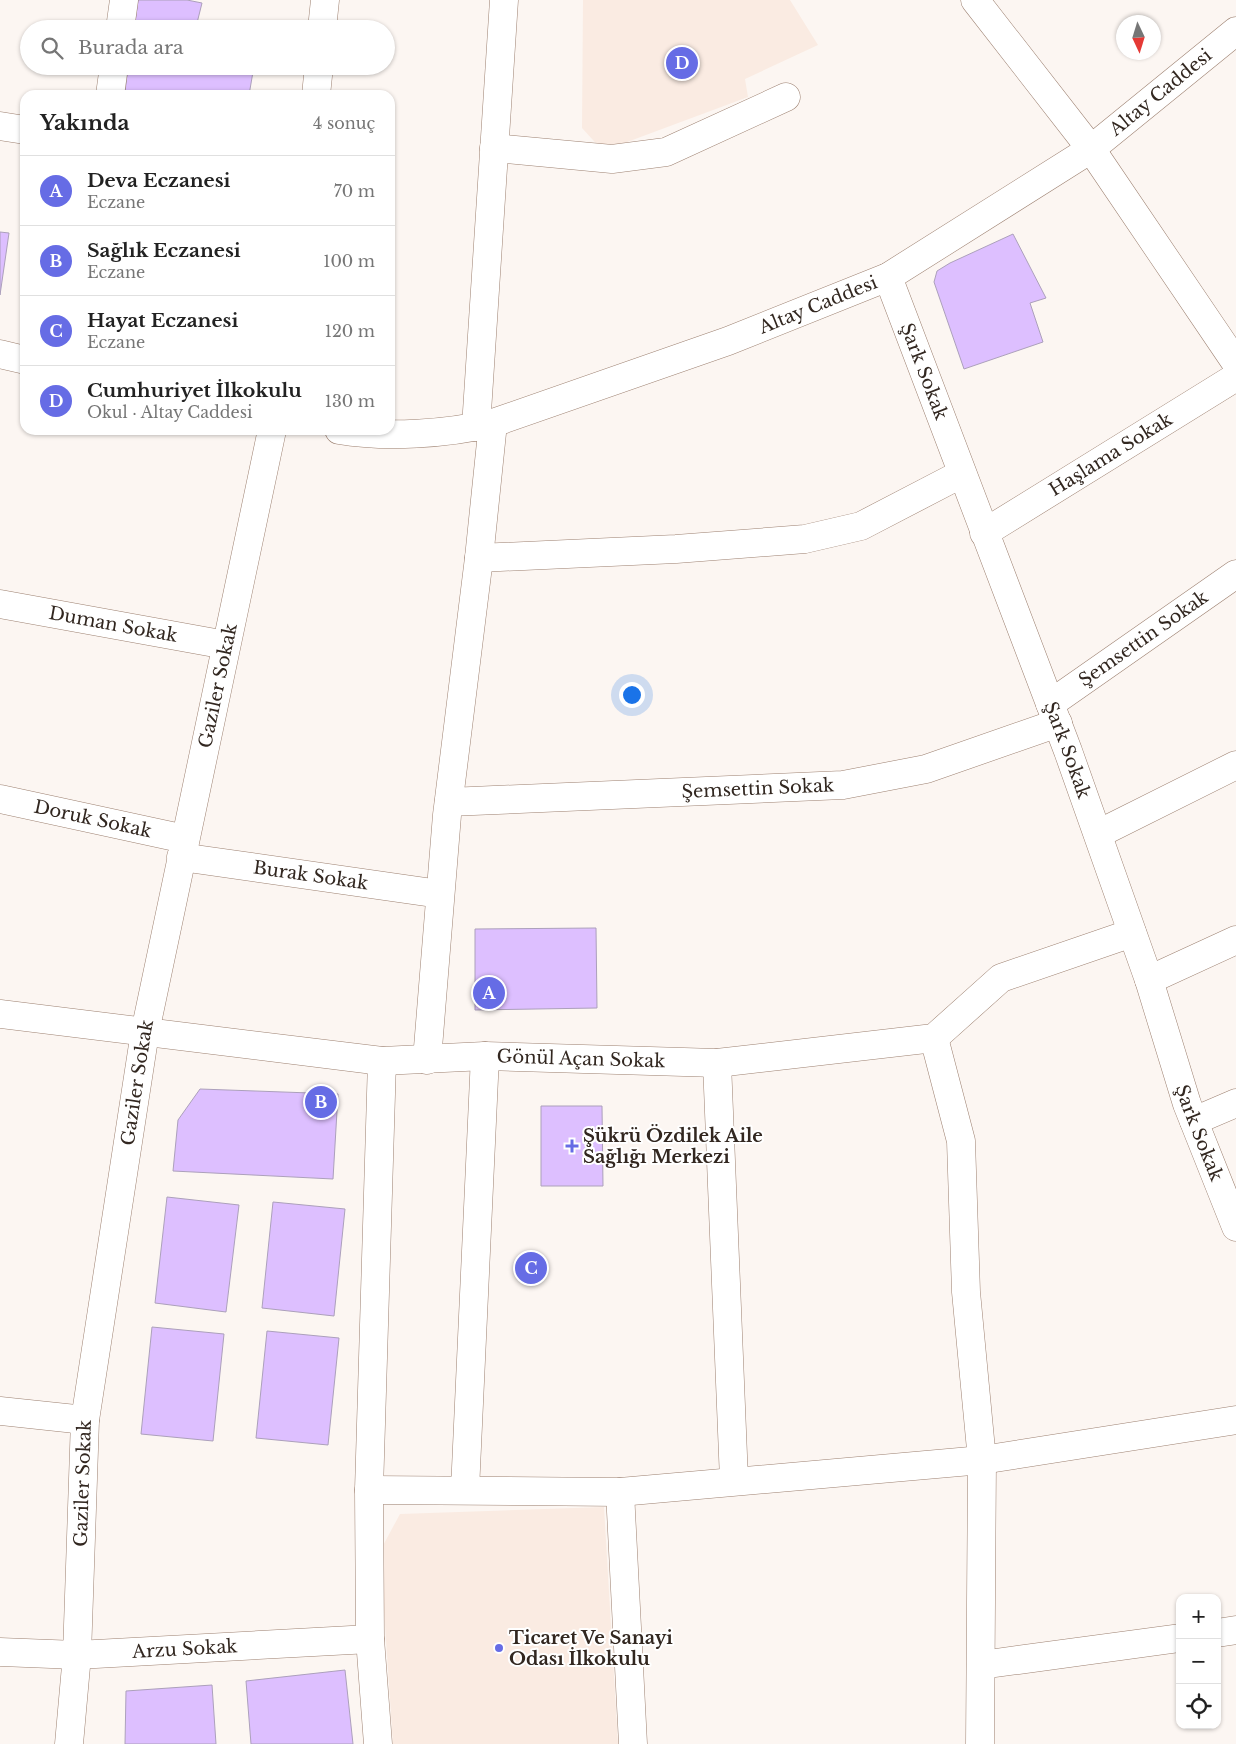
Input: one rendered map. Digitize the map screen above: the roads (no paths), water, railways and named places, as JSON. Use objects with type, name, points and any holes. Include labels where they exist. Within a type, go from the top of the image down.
[{"type":"street","points":[[121,20],[124,0]]},
{"type":"street","points":[[323,20],[325,0]]},
{"type":"street","points":[[427,1060],[449,802],[479,558],[494,148],[504,0]]},
{"type":"street","points":[[975,0],[1091,149],[1236,363]]},
{"type":"street","name":"Altay Caddesi","points":[[395,432],[413,433],[485,425],[728,341],[888,277],[1091,149],[1236,31]]},
{"type":"street","points":[[111,90],[113,75]]},
{"type":"street","points":[[317,90],[318,75]]},
{"type":"street","points":[[494,148],[612,159],[666,152],[786,97]]},
{"type":"street","points":[[0,126],[20,129]]},
{"type":"street","name":"Şark Sokak","points":[[888,277],[1098,834],[1149,980],[1194,1121],[1236,1227]]},
{"type":"street","points":[[0,354],[20,359]]},
{"type":"street","name":"Haşlama Sokak","points":[[984,534],[1236,377]]},
{"type":"street","name":"Gaziler Sokak","points":[[68,1744],[77,1655],[85,1420],[145,1032],[271,435]]},
{"type":"street","points":[[479,558],[676,549],[805,539],[861,526],[961,474]]},
{"type":"street","name":"Şemsettin Sokak","points":[[449,802],[843,785],[926,769],[1054,714],[1236,574]]},
{"type":"street","name":"Duman Sokak","points":[[0,604],[226,645]]},
{"type":"street","points":[[1098,834],[1236,765]]},
{"type":"street","name":"Doruk Sokak","points":[[0,799],[183,848]]},
{"type":"street","name":"Burak Sokak","points":[[183,848],[440,894]]},
{"type":"street","points":[[980,1744],[982,1460],[966,1292],[961,1141],[934,1038],[1001,978],[1132,933]]},
{"type":"street","points":[[1149,980],[1236,940]]},
{"type":"street","name":"Gönül Açan Sokak","points":[[0,1014],[382,1060],[427,1060],[485,1056],[717,1063],[934,1038]]},
{"type":"street","points":[[465,1490],[485,1056]]},
{"type":"street","points":[[378,1744],[370,1639],[369,1490],[382,1060]]},
{"type":"street","points":[[717,1063],[734,1480]]},
{"type":"street","points":[[1194,1121],[1236,1103]]},
{"type":"street","points":[[0,1411],[85,1420]]},
{"type":"street","points":[[369,1490],[620,1492],[734,1480],[982,1460],[1236,1420]]},
{"type":"street","points":[[620,1492],[633,1744]]},
{"type":"street","points":[[1221,1632],[1236,1630]]},
{"type":"street","name":"Arzu Sokak","points":[[0,1652],[77,1655],[370,1639]]},
{"type":"street","points":[[981,1665],[1176,1639]]},
{"type":"place","name":"Cumhuriyet İlkokulu","points":[[682,63]]},
{"type":"place","name":"Deva Eczanesi","points":[[489,993]]},
{"type":"place","name":"Sağlık Eczanesi","points":[[321,1102]]},
{"type":"place","name":"Şükrü Özdilek Aile Sağlığı Merkezi","points":[[572,1146]]},
{"type":"place","name":"Hayat Eczanesi","points":[[531,1268]]},
{"type":"place","name":"Ticaret Ve Sanayi Odası İlkokulu","points":[[499,1648]]}]
